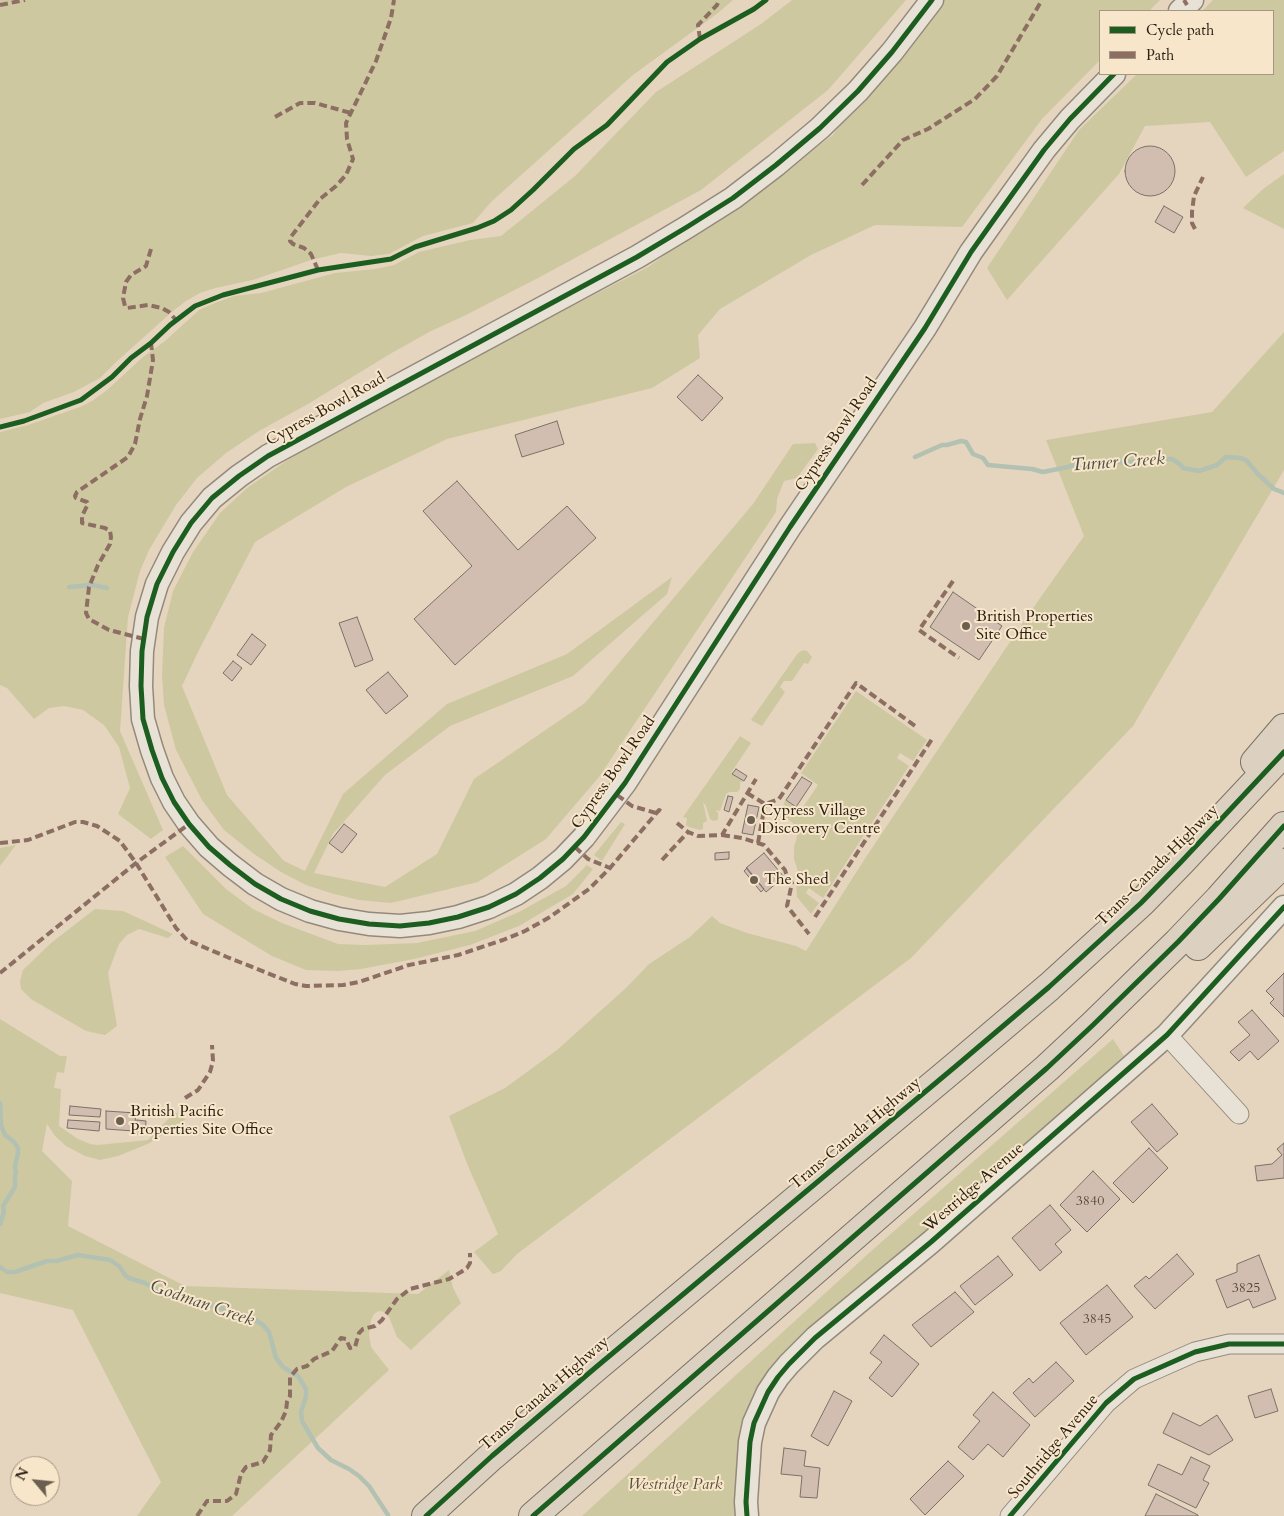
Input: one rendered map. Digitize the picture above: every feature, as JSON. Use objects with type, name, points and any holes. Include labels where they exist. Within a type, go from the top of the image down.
[{"type":"highway","points":[[1141,903],[1284,728]]},
{"type":"highway","name":"Trans-Canada Highway","points":[[426,1516],[499,1450],[588,1374],[1011,1020],[1141,903],[1221,821],[1284,752]]},
{"type":"highway","points":[[534,1516],[1047,1068],[1178,942],[1284,826]]},
{"type":"highway","points":[[1047,1068],[1137,1003],[1284,863]]},
{"type":"street","name":"Cypress Bowl Road","points":[[932,0],[892,52],[820,128],[784,159],[733,198],[637,256],[268,456],[212,498],[191,523],[173,552],[157,584],[147,617],[142,651],[141,686],[143,719],[155,760],[174,802],[189,824],[209,847],[230,865],[268,891],[310,911],[339,920],[400,926],[458,917],[489,907],[516,894],[540,878],[563,859],[584,837],[626,783],[790,527],[924,328],[971,252],[1044,150],[1070,119],[1113,75]]},
{"type":"street","points":[[1181,10],[1192,0]]},
{"type":"street","name":"Westridge Avenue","points":[[747,1516],[748,1467],[754,1422],[768,1392],[789,1364],[815,1338],[931,1242],[1167,1035],[1284,908]]},
{"type":"street","points":[[1167,1035],[1239,1114]]},
{"type":"street","name":"Southridge Avenue","points":[[1010,1516],[1106,1403],[1134,1379],[1195,1352],[1229,1344],[1284,1344]]},
{"type":"green space","points":[[0,0],[733,0],[633,75],[491,202],[473,223],[423,236],[389,254],[371,256],[341,253],[311,260],[253,280],[200,293],[173,311],[100,378],[74,392],[43,403],[30,412],[0,419]]},
{"type":"green space","points":[[792,0],[906,0],[828,90],[701,190],[538,278],[431,331],[390,354],[308,404],[259,431],[226,453],[197,478],[176,505],[149,550],[140,571],[128,617],[120,731],[163,830],[151,839],[118,814],[130,788],[119,747],[104,725],[83,710],[64,706],[49,708],[34,719],[7,688],[0,685],[0,432],[28,425],[92,401],[106,391],[143,357],[165,341],[199,310],[215,303],[234,296],[261,293],[335,273],[394,265],[419,252],[470,240],[501,236],[575,176],[656,92],[761,24]]},
{"type":"green space","points":[[922,0],[1160,0],[1150,10],[1099,10],[1099,61],[1042,119],[962,227],[875,225],[811,255],[720,309],[698,335],[700,358],[652,388],[447,439],[346,487],[255,542],[182,686],[227,795],[284,861],[305,871],[343,794],[447,704],[567,654],[672,577],[667,594],[573,676],[450,726],[385,775],[333,834],[314,873],[385,887],[437,854],[474,779],[585,703],[753,504],[793,444],[815,443],[818,449],[797,478],[784,481],[777,499],[776,512],[599,777],[546,839],[478,882],[391,903],[359,900],[306,885],[281,872],[254,854],[224,830],[202,800],[176,750],[164,705],[162,675],[164,628],[173,591],[193,552],[220,513],[247,488],[311,444],[425,382],[648,267],[833,135]]},
{"type":"green space","points":[[1213,0],[1284,0],[1284,151],[1246,177],[1210,122],[1145,126],[1119,174],[1007,300],[987,268],[1079,130],[1136,75],[1274,75],[1274,10],[1203,10]]},
{"type":"green space","points":[[1284,174],[1284,229],[1243,208],[1263,189]]},
{"type":"green space","points":[[1284,332],[1284,470],[1133,726],[911,958],[517,1254],[501,1271],[493,1274],[474,1252],[498,1234],[468,1166],[449,1116],[505,1088],[557,1050],[627,987],[649,964],[690,937],[712,916],[720,923],[747,933],[796,946],[806,951],[866,857],[1026,618],[1084,536],[1046,440],[1212,412]]},
{"type":"green space","points":[[803,650],[807,651],[812,657],[808,664],[804,663],[792,681],[784,681],[780,687],[785,692],[762,726],[751,720],[798,653]]},
{"type":"green space","points":[[856,691],[927,740],[913,761],[900,753],[897,758],[909,766],[823,898],[809,888],[807,891],[806,893],[819,903],[811,914],[797,897],[796,883],[800,877],[794,859],[794,847],[797,837],[793,823],[785,817],[783,807],[785,800],[801,810],[818,785],[801,773]]},
{"type":"green space","points":[[740,736],[751,743],[731,773],[743,781],[740,783],[740,789],[737,792],[726,794],[720,811],[716,810],[718,820],[713,821],[710,819],[703,802],[707,821],[703,823],[703,829],[689,827],[686,825],[687,818],[683,817]]},
{"type":"green space","points":[[621,822],[625,824],[602,861],[594,855]]},
{"type":"green space","points":[[16,845],[0,866],[0,848]]},
{"type":"green space","points":[[183,846],[226,889],[253,909],[282,923],[338,944],[417,943],[475,931],[519,912],[566,886],[587,865],[593,869],[573,894],[519,926],[470,945],[414,959],[361,969],[338,971],[306,970],[272,956],[203,914],[165,857]]},
{"type":"green space","points":[[95,909],[123,911],[173,934],[168,938],[139,929],[127,935],[119,944],[108,973],[117,1026],[105,1035],[86,1031],[31,999],[21,989],[20,981],[23,970],[51,943]]},
{"type":"green space","points":[[0,1019],[60,1056],[67,1056],[64,1073],[57,1072],[54,1088],[61,1089],[59,1126],[78,1139],[98,1145],[148,1140],[175,1112],[186,1119],[150,1143],[118,1156],[100,1160],[85,1156],[66,1146],[55,1136],[47,1124],[42,1151],[72,1181],[68,1226],[185,1286],[418,1294],[449,1270],[453,1288],[461,1303],[411,1350],[397,1337],[389,1317],[384,1312],[379,1311],[374,1314],[369,1334],[371,1347],[389,1370],[232,1516],[137,1516],[161,1482],[73,1310],[0,1293]]},
{"type":"green space","name":"Westridge Park","points":[[1113,1039],[1124,1056],[830,1317],[762,1396],[742,1516],[582,1516],[869,1253]]},
{"type":"building","points":[[1145,146],[1155,146],[1168,153],[1175,166],[1175,176],[1168,189],[1155,196],[1145,196],[1136,192],[1129,185],[1125,176],[1125,166],[1129,157],[1136,150]]},
{"type":"building","points":[[1164,206],[1183,217],[1174,233],[1155,222]]},
{"type":"building","points":[[698,375],[723,398],[702,421],[677,397]]},
{"type":"building","points":[[557,421],[564,444],[522,457],[515,435]]},
{"type":"building","points":[[457,481],[518,550],[567,506],[596,538],[455,665],[414,619],[472,566],[423,511]]},
{"type":"building","name":"British Properties Site Office","points":[[953,592],[1002,626],[979,660],[930,627]]},
{"type":"building","points":[[357,617],[373,660],[355,667],[339,623]]},
{"type":"building","points":[[252,634],[266,645],[251,665],[237,655]]},
{"type":"building","points":[[233,661],[242,668],[232,681],[223,673]]},
{"type":"building","points":[[388,672],[408,696],[386,714],[366,690]]},
{"type":"building","points":[[736,769],[747,776],[744,781],[732,774]]},
{"type":"building","points":[[802,777],[812,783],[796,807],[786,800]]},
{"type":"building","points":[[728,796],[733,797],[729,812],[724,810]]},
{"type":"building","name":"Cypress Village Discovery Centre","points":[[748,805],[759,807],[753,835],[742,833]]},
{"type":"building","points":[[344,824],[357,834],[342,853],[329,843]]},
{"type":"building","points":[[729,852],[729,859],[715,860],[715,853]]},
{"type":"building","points":[[764,853],[784,877],[766,892],[746,868]]},
{"type":"building","name":"The Shed","points":[[747,868],[764,889],[761,892],[744,871]]},
{"type":"building","points":[[1284,973],[1284,1017],[1270,1003],[1274,999],[1266,991]]},
{"type":"building","points":[[1252,1010],[1279,1041],[1258,1060],[1250,1051],[1239,1061],[1230,1052],[1250,1035],[1238,1022]]},
{"type":"building","points":[[1152,1104],[1178,1134],[1157,1152],[1131,1122]]},
{"type":"building","points":[[70,1106],[101,1109],[100,1117],[69,1115]]},
{"type":"building","name":"British Pacific Properties Site Office","points":[[106,1111],[136,1113],[134,1131],[106,1129]]},
{"type":"building","points":[[68,1120],[100,1122],[99,1131],[67,1128]]},
{"type":"building","points":[[137,1120],[146,1121],[145,1135],[136,1134]]},
{"type":"building","points":[[1284,1143],[1284,1178],[1257,1181],[1255,1166],[1272,1164],[1282,1155],[1277,1149]]},
{"type":"building","points":[[1149,1148],[1168,1168],[1133,1203],[1113,1183]]},
{"type":"building","points":[[1093,1171],[1120,1199],[1087,1232],[1060,1205]]},
{"type":"building","points":[[1050,1205],[1071,1230],[1055,1244],[1062,1252],[1040,1271],[1012,1238]]},
{"type":"building","points":[[1177,1254],[1194,1274],[1155,1309],[1134,1286],[1146,1276],[1149,1279]]},
{"type":"building","points":[[1259,1255],[1276,1299],[1253,1308],[1249,1299],[1227,1308],[1216,1280],[1237,1272],[1237,1264]]},
{"type":"building","points":[[998,1256],[1013,1275],[975,1305],[960,1286]]},
{"type":"building","points":[[1107,1285],[1133,1317],[1086,1355],[1060,1323]]},
{"type":"building","points":[[955,1292],[974,1312],[931,1347],[912,1325]]},
{"type":"building","points":[[884,1335],[919,1364],[892,1397],[869,1378],[882,1362],[870,1353]]},
{"type":"building","points":[[1056,1362],[1074,1381],[1035,1417],[1013,1393],[1029,1378],[1033,1383]]},
{"type":"building","points":[[1271,1389],[1278,1411],[1255,1418],[1248,1396]]},
{"type":"building","points":[[834,1391],[852,1401],[828,1446],[811,1436]]},
{"type":"building","points":[[993,1392],[1030,1425],[1003,1457],[988,1444],[973,1460],[958,1447],[980,1421],[973,1415]]},
{"type":"building","points":[[1173,1413],[1200,1426],[1217,1415],[1233,1440],[1209,1455],[1163,1433]]},
{"type":"building","points":[[784,1448],[806,1451],[804,1466],[820,1468],[817,1498],[800,1497],[802,1476],[781,1474]]},
{"type":"building","points":[[1191,1457],[1210,1466],[1203,1480],[1209,1483],[1196,1508],[1148,1485],[1158,1464],[1182,1475]]},
{"type":"building","points":[[948,1461],[964,1476],[925,1515],[910,1499]]},
{"type":"building","points":[[1156,1494],[1198,1515],[1198,1516],[1145,1516]]},
{"type":"waterway","name":"Turner Creek","points":[[915,457],[942,445],[961,441],[966,442],[973,454],[983,458],[988,465],[1032,469],[1043,472],[1083,462],[1102,463],[1111,460],[1124,463],[1133,462],[1138,459],[1172,459],[1183,468],[1199,471],[1217,465],[1226,457],[1240,458],[1246,460],[1274,489],[1284,493]]},
{"type":"waterway","points":[[69,587],[93,585],[107,588]]},
{"type":"waterway","points":[[0,1103],[1,1125],[5,1135],[18,1148],[15,1166],[15,1187],[3,1206],[4,1212],[0,1224]]},
{"type":"waterway","name":"Godman Creek","points":[[0,1267],[7,1272],[15,1272],[47,1261],[56,1261],[78,1255],[110,1260],[119,1266],[129,1278],[145,1283],[163,1293],[197,1305],[211,1305],[225,1309],[252,1318],[263,1325],[269,1332],[276,1358],[283,1367],[298,1376],[306,1389],[306,1397],[301,1412],[302,1421],[318,1448],[331,1460],[359,1476],[369,1486],[388,1515]]},
{"type":"marked path","points":[[0,5],[25,0]]},
{"type":"marked path","points":[[318,270],[311,254],[304,248],[293,244],[290,238],[320,199],[346,175],[353,159],[347,139],[346,123],[376,61],[391,18],[394,0]]},
{"type":"marked path","points":[[700,39],[698,25],[717,5],[719,0]]},
{"type":"marked path","points":[[862,185],[903,140],[928,129],[975,99],[997,76],[1042,0]]},
{"type":"marked path","points":[[1184,0],[1187,5]]},
{"type":"marked path","points":[[275,117],[300,103],[315,103],[351,113]]},
{"type":"marked path","points":[[1195,229],[1192,223],[1194,196],[1203,177]]},
{"type":"marked path","points":[[151,249],[146,266],[131,275],[126,282],[123,298],[125,306],[127,308],[148,305],[162,308],[169,312],[176,320]]},
{"type":"marked path","points":[[144,639],[109,630],[89,619],[86,613],[89,587],[98,565],[110,544],[111,537],[110,531],[105,528],[82,523],[82,516],[88,504],[75,496],[77,492],[128,457],[135,444],[147,396],[153,360],[151,343]]},
{"type":"marked path","points":[[953,581],[919,630],[959,658]]},
{"type":"marked path","points":[[747,793],[765,804],[779,799],[856,683],[918,728]]},
{"type":"marked path","points":[[815,917],[932,739]]},
{"type":"marked path","points":[[677,823],[688,832],[698,836],[722,835],[756,779]]},
{"type":"marked path","points":[[617,795],[632,806],[656,813]]},
{"type":"marked path","points":[[758,843],[765,804]]},
{"type":"marked path","points":[[0,843],[28,840],[75,822],[97,826],[120,841],[136,863],[176,928],[187,940],[295,984],[306,986],[343,985],[359,982],[409,965],[458,955],[525,931],[550,917],[589,889],[610,868],[659,810],[662,812]]},
{"type":"marked path","points":[[0,973],[136,863],[189,824]]},
{"type":"marked path","points":[[662,860],[688,832]]},
{"type":"marked path","points":[[722,835],[742,838],[764,845],[785,870],[787,877],[792,883],[787,906],[809,934]]},
{"type":"marked path","points":[[575,847],[588,859],[610,868]]},
{"type":"marked path","points":[[185,1098],[198,1090],[210,1072],[213,1061],[212,1045]]},
{"type":"marked path","points":[[197,1516],[207,1501],[227,1501],[236,1494],[241,1474],[246,1467],[263,1462],[270,1450],[271,1435],[281,1422],[286,1411],[290,1396],[290,1377],[297,1369],[307,1366],[314,1359],[332,1351],[341,1338],[346,1339],[350,1348],[355,1347],[359,1333],[363,1329],[375,1326],[382,1320],[397,1299],[410,1289],[449,1279],[461,1272],[470,1263],[470,1253]]},
{"type":"cycle path","points":[[0,427],[24,421],[81,400],[112,377],[131,358],[195,306],[223,295],[318,270],[391,259],[415,247],[494,221],[511,210],[574,149],[607,125],[667,62],[700,39],[754,9],[766,0]]},
{"type":"cycle path","points":[[932,0],[892,52],[858,91],[820,128],[733,198],[637,257],[268,456],[212,498],[191,523],[173,552],[157,584],[147,617],[142,651],[141,686],[143,719],[162,778],[174,802],[189,824],[209,847],[230,865],[255,884],[281,899],[310,911],[339,919],[369,924],[400,926],[458,917],[489,907],[516,894],[540,878],[563,859],[584,837],[625,783],[790,527],[925,328],[971,252],[1044,150],[1070,119],[1113,75]]},
{"type":"cycle path","points":[[426,1516],[492,1456],[595,1368],[1049,987],[1141,903],[1284,752]]},
{"type":"cycle path","points":[[533,1516],[1047,1068],[1178,942],[1284,826]]},
{"type":"cycle path","points":[[747,1516],[746,1502],[750,1442],[754,1423],[768,1392],[789,1364],[815,1338],[931,1242],[1167,1035],[1284,907]]},
{"type":"cycle path","points":[[1010,1516],[1106,1403],[1134,1379],[1195,1352],[1229,1344],[1284,1344]]},
{"type":"place","name":"British Properties Site Office","points":[[966,626]]},
{"type":"place","name":"Cypress Village Discovery Centre","points":[[751,820]]},
{"type":"place","name":"The Shed","points":[[754,880]]},
{"type":"place","name":"British Pacific Properties Site Office","points":[[120,1121]]}]
